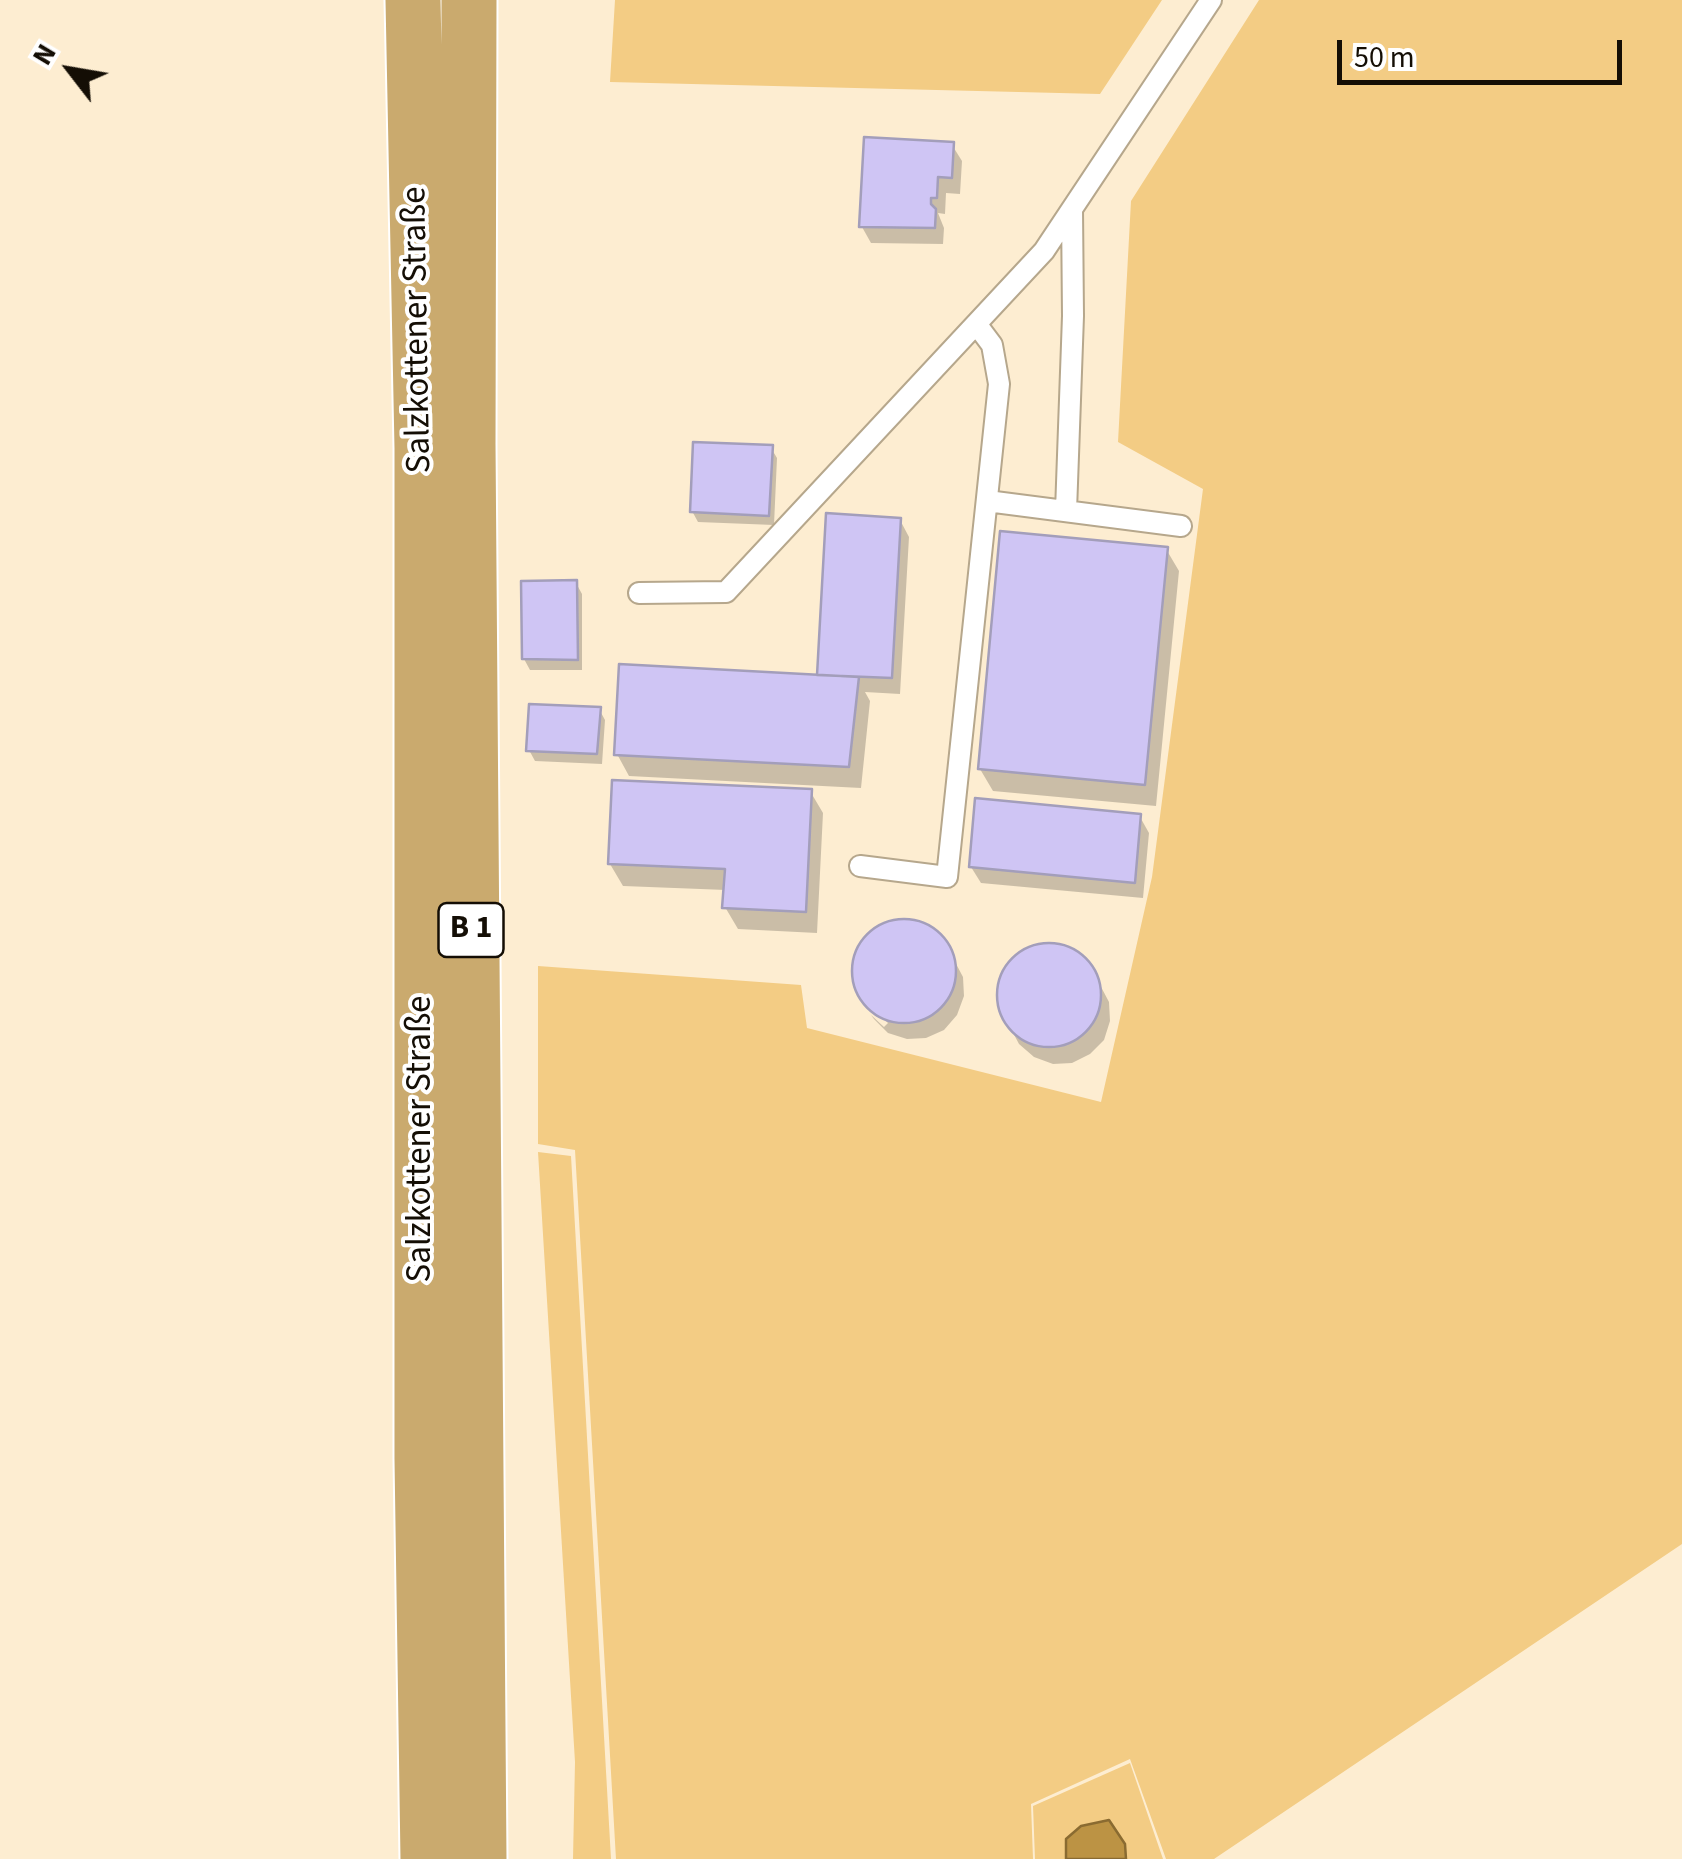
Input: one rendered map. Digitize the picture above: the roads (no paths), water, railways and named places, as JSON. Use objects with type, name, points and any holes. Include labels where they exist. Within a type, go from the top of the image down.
[{"type":"highway","name":"Salzkottener Straße","points":[[412,0],[422,448],[422,1459],[428,1859]]},
{"type":"highway","name":"Salzkottener Straße","points":[[468,0],[479,1859]]},
{"type":"lane","points":[[640,593],[726,592],[1044,252],[1211,0]]},
{"type":"lane","points":[[1066,511],[1074,316],[1072,210]]},
{"type":"lane","points":[[860,866],[947,877],[998,384],[992,345],[977,325]]},
{"type":"lane","points":[[987,500],[1181,526]]}]
